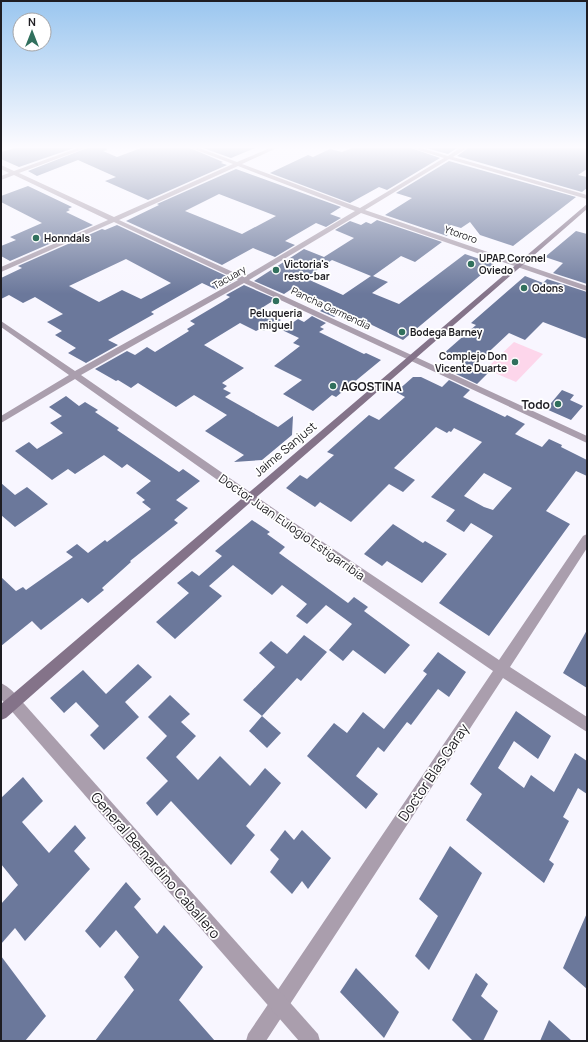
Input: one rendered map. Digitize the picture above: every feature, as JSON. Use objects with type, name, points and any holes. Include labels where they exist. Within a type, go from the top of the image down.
[{"type":"main road","name":"Jaime Sanjust","points":[[7,708],[587,206]]},
{"type":"street","name":"Pancha Garmendia","points":[[64,197],[587,440]]},
{"type":"street","points":[[1,270],[165,197]]},
{"type":"street","name":"Ytororo","points":[[324,197],[587,289]]},
{"type":"street","name":"Tacuary","points":[[1,420],[75,375],[244,280],[381,197]]},
{"type":"street","name":"Doctor Juan Eulogio Estigarribia","points":[[1,324],[249,497],[502,670],[587,725]]},
{"type":"street","name":"Doctor Blas Garay","points":[[255,1041],[278,1004],[502,670],[587,539]]},
{"type":"street","name":"General Bernardino Caballero","points":[[1,690],[7,708],[311,1041]]},
{"type":"shaded area","name":"Complejo Don Vicente Duarte","points":[[514,342],[543,354],[516,382],[486,369]]},
{"type":"building","points":[[1,197],[50,197],[72,207],[66,212],[93,225],[10,261],[1,256],[1,246],[16,240],[10,237],[42,223],[1,202]]},
{"type":"building","points":[[140,197],[156,197],[148,200]]},
{"type":"building","points":[[174,197],[214,197],[185,211],[242,234],[276,216],[226,197],[312,197],[341,207],[330,214],[341,218],[326,227],[316,223],[285,241],[295,245],[275,257],[253,248],[222,265],[126,221],[159,205],[157,204]]},
{"type":"building","points":[[333,197],[362,197],[350,203]]},
{"type":"building","points":[[408,197],[576,197],[513,246],[480,235],[470,222],[461,228],[451,225],[447,236],[385,215],[412,198]]},
{"type":"building","points":[[377,220],[442,242],[415,262],[401,256],[373,276],[388,282],[372,293],[399,304],[465,254],[494,264],[403,340],[343,311],[334,317],[320,311],[330,304],[293,288],[284,294],[254,281],[304,249],[324,257],[354,238],[335,230],[350,221],[361,225],[366,222],[371,224]],"holes":[[[332,260],[371,276],[343,295],[305,278]]]},
{"type":"building","points":[[117,225],[235,280],[217,290],[202,283],[151,312],[154,314],[108,340],[118,345],[86,363],[68,353],[76,348],[55,335],[62,331],[47,322],[63,314],[35,297],[23,303],[9,295],[1,299],[1,278],[22,268],[18,266],[102,229],[105,230]],"holes":[[[126,259],[171,283],[141,299],[122,290],[99,302],[69,286]]]},
{"type":"building","points":[[576,231],[587,234],[587,284],[553,273],[563,263],[545,257]]},
{"type":"building","points":[[525,276],[543,283],[547,279],[587,292],[587,339],[543,322],[525,340],[509,333],[477,363],[485,367],[482,370],[488,373],[477,384],[456,374],[466,364],[443,354],[476,325],[471,323]]},
{"type":"building","points":[[244,285],[276,299],[260,309],[281,320],[264,331],[260,329],[256,331],[240,323],[204,345],[244,368],[222,383],[227,386],[223,389],[231,393],[225,397],[278,427],[293,416],[292,435],[262,460],[234,462],[244,455],[205,431],[227,415],[194,395],[176,407],[138,383],[131,388],[95,369],[127,351],[135,355],[147,347],[155,352],[189,331],[187,329],[195,324],[190,321],[230,297],[226,295]]},
{"type":"building","points":[[312,316],[326,323],[320,327],[324,329],[319,332],[364,354],[366,353],[381,360],[336,397],[332,395],[313,411],[283,394],[302,380],[274,366],[300,346],[293,343],[299,338],[282,330],[298,319],[304,322]]},
{"type":"building","points":[[413,377],[421,377],[442,387],[449,380],[470,390],[463,397],[505,417],[507,415],[525,424],[515,434],[542,447],[549,439],[587,460],[587,476],[576,471],[546,511],[570,524],[489,636],[439,603],[493,536],[471,523],[464,532],[446,521],[455,510],[431,497],[482,442],[454,428],[451,432],[449,431],[447,433],[436,427],[394,468],[415,480],[403,492],[389,484],[351,522],[320,502],[315,507],[286,488],[300,475],[307,479],[334,455],[327,452],[369,415],[379,420],[405,397],[396,392]],"holes":[[[484,473],[512,488],[493,510],[484,507],[464,496]]]},
{"type":"building","points":[[562,390],[574,395],[570,400],[583,406],[571,420],[546,409]]},
{"type":"building","points":[[66,396],[79,406],[85,402],[98,410],[95,412],[119,428],[117,430],[179,472],[183,469],[200,481],[176,500],[188,508],[174,520],[178,523],[130,561],[131,562],[102,588],[104,590],[88,603],[82,598],[41,630],[32,621],[1,646],[1,577],[16,591],[23,587],[26,590],[73,557],[66,552],[77,544],[88,553],[105,540],[107,542],[151,509],[142,502],[145,500],[136,493],[151,481],[127,464],[122,468],[104,455],[75,474],[68,469],[52,480],[15,451],[29,442],[37,449],[63,433],[50,423],[62,416],[49,407]]},
{"type":"building","points":[[1,483],[15,495],[27,487],[48,504],[15,527],[1,515]]},
{"type":"building","points":[[252,520],[270,532],[267,534],[285,547],[279,553],[348,603],[354,597],[368,607],[364,611],[410,645],[385,674],[353,650],[343,661],[329,650],[352,624],[326,605],[307,624],[296,616],[307,604],[282,585],[272,595],[233,565],[209,586],[222,596],[175,639],[156,622],[189,593],[177,583],[192,571],[199,576],[222,556],[215,551]]},
{"type":"building","points":[[393,524],[423,543],[425,541],[447,554],[422,583],[387,561],[382,566],[364,554]]},
{"type":"building","points":[[587,630],[587,688],[563,673]]},
{"type":"building","points":[[304,635],[327,652],[301,681],[297,678],[262,716],[243,700],[275,667],[259,653],[271,641],[287,654]]},
{"type":"building","points":[[438,652],[466,672],[449,697],[438,689],[411,725],[407,722],[384,752],[378,747],[356,776],[378,794],[366,809],[307,756],[334,723],[347,733],[363,712],[384,729],[427,674],[423,671]]},
{"type":"building","points":[[138,664],[152,677],[125,702],[139,717],[104,750],[90,735],[99,726],[76,702],[64,713],[50,698],[83,670],[106,694]]},
{"type":"building","points":[[170,695],[190,714],[181,722],[196,736],[176,757],[198,780],[220,756],[250,786],[265,768],[281,783],[246,826],[255,835],[231,865],[171,801],[157,816],[146,803],[168,781],[146,758],[167,736],[148,717]]},
{"type":"building","points":[[516,711],[551,736],[538,759],[514,741],[498,768],[524,788],[531,775],[554,792],[575,753],[587,761],[587,794],[578,788],[563,817],[569,821],[549,860],[554,864],[544,883],[466,820],[482,794],[470,784]]},
{"type":"building","points":[[262,716],[281,733],[267,748],[249,731]]},
{"type":"building","points":[[23,777],[43,801],[22,822],[49,853],[75,825],[86,838],[74,851],[90,869],[25,941],[15,928],[1,944],[1,904],[18,885],[1,864],[1,798]]},
{"type":"building","points":[[285,830],[294,840],[302,830],[331,858],[308,889],[302,881],[292,894],[270,872],[279,859],[270,850]]},
{"type":"building","points":[[450,846],[482,873],[429,970],[415,956],[438,916],[419,899]]},
{"type":"building","points":[[126,882],[141,899],[134,907],[157,934],[164,925],[203,967],[179,1000],[215,1041],[95,1041],[134,990],[124,977],[139,957],[116,930],[100,948],[85,931]]},
{"type":"building","points":[[587,913],[587,989],[563,968]]},
{"type":"building","points":[[1,956],[46,1016],[25,1041],[1,1041]]},
{"type":"building","points":[[356,968],[399,1012],[384,1038],[340,992]]},
{"type":"building","points":[[476,973],[488,984],[481,996],[498,1011],[483,1041],[473,1041],[452,1020]]},
{"type":"building","points":[[549,1020],[572,1041],[540,1041]]},
{"type":"place","name":"Honndals","points":[[36,238]]},
{"type":"place","name":"UPAP Coronel Oviedo","points":[[471,264]]},
{"type":"place","name":"Victoria's resto-bar","points":[[276,270]]},
{"type":"place","name":"Odons","points":[[524,288]]},
{"type":"place","name":"Peluqueria miguel","points":[[276,301]]},
{"type":"place","name":"Bodega Barney","points":[[402,332]]},
{"type":"place","name":"Complejo Don Vicente Duarte","points":[[515,362]]},
{"type":"place","name":"AGOSTINA","points":[[333,386]]},
{"type":"place","name":"Todo","points":[[558,404]]}]
